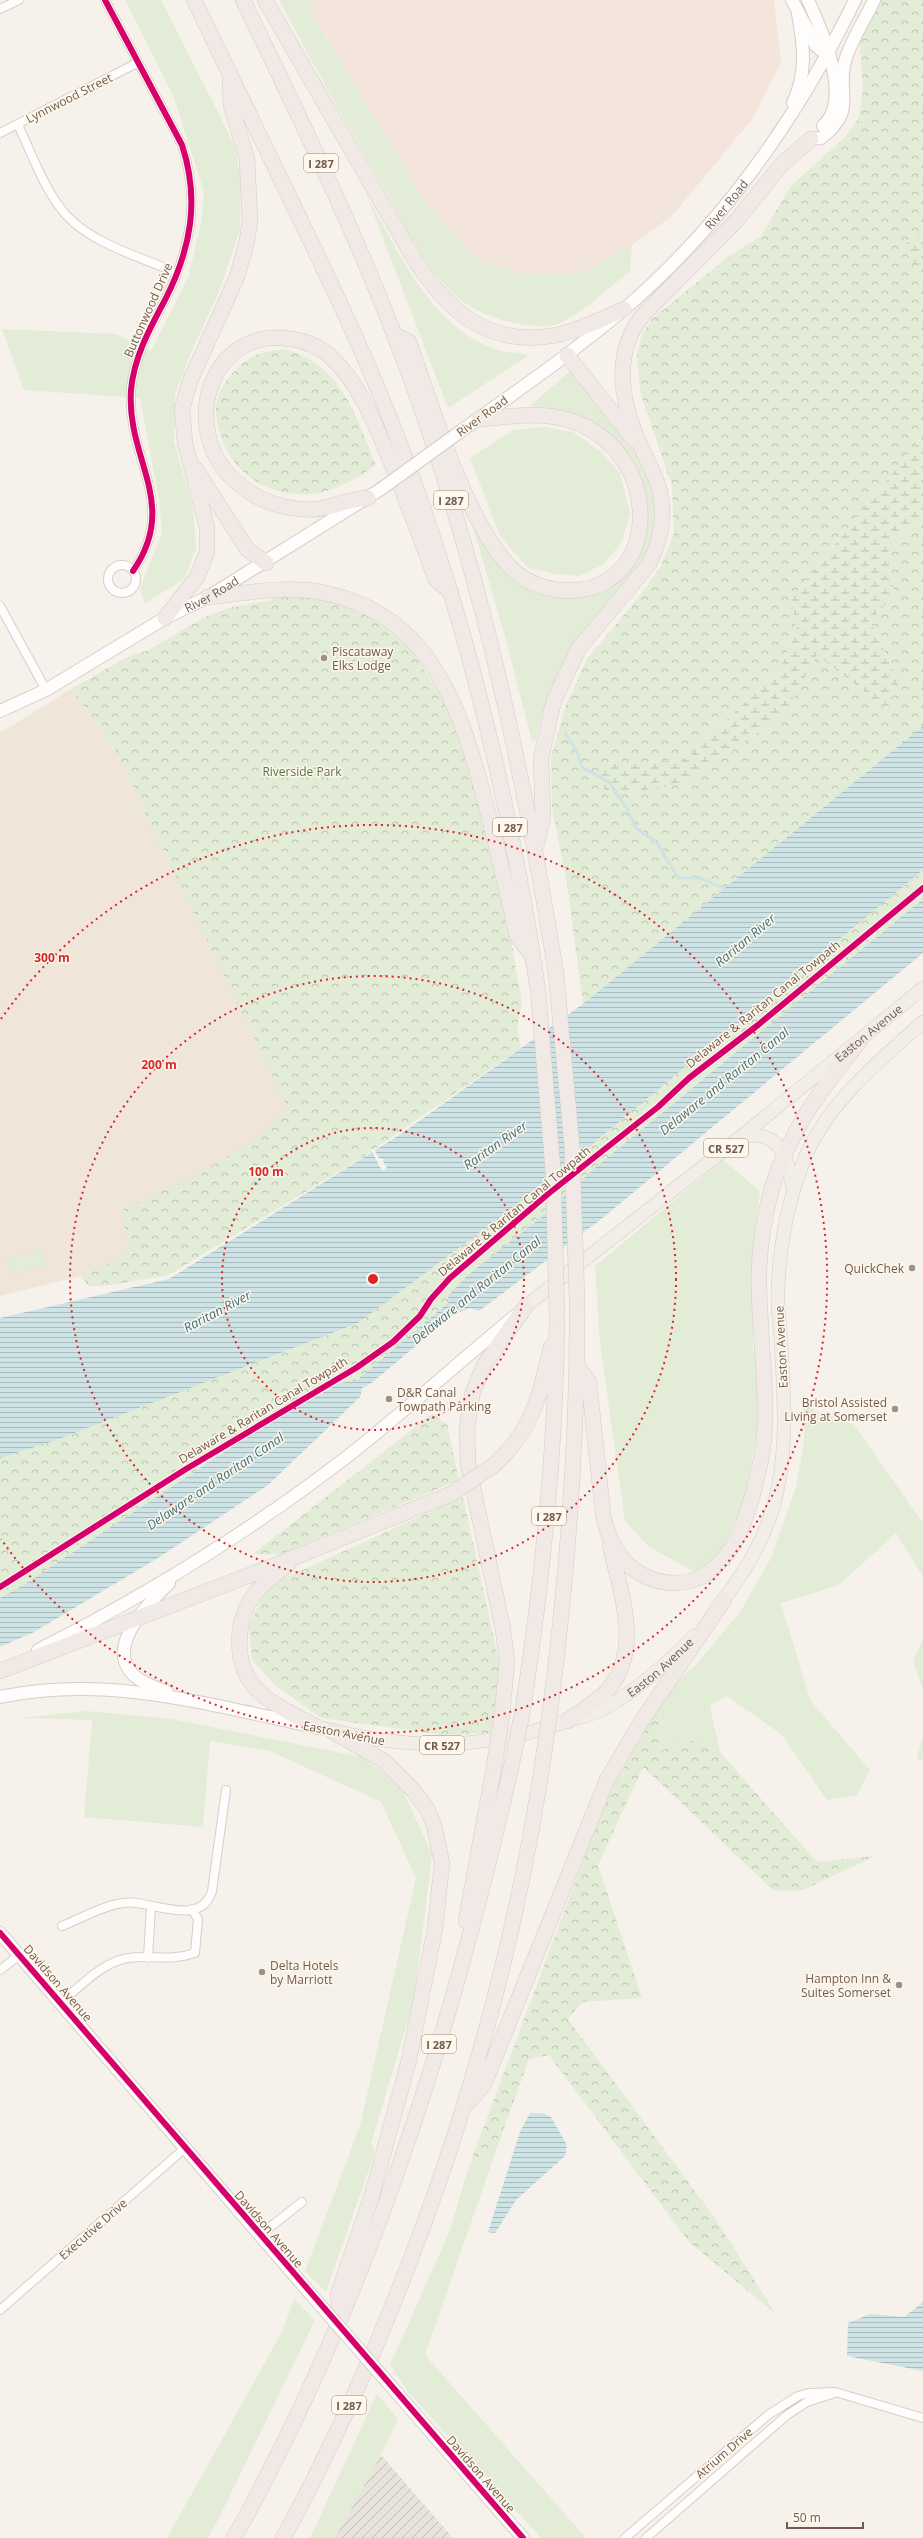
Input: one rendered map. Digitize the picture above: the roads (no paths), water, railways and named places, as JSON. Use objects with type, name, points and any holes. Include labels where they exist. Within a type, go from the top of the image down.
[{"type":"highway","name":"I 287","points":[[194,0],[339,300],[402,448],[452,592],[482,698],[499,774],[538,990],[553,1170],[558,1375],[549,1517],[523,1709],[486,1882],[444,2027],[404,2154],[341,2317],[280,2448],[234,2538]]},
{"type":"highway","name":"I 287","points":[[242,0],[339,202],[395,335],[450,494],[482,606],[514,742],[536,848],[556,973],[572,1147],[577,1300],[578,1367],[571,1511],[551,1704],[529,1847],[513,1927],[466,2106],[405,2276],[354,2396],[283,2538]]},
{"type":"highway","points":[[264,0],[408,250],[432,287],[452,308],[482,327],[522,338],[562,334],[624,309]]},
{"type":"highway","points":[[165,618],[197,577],[207,552],[207,527],[182,425],[184,396],[230,297],[243,260],[250,222],[247,159],[231,105],[229,72]]},
{"type":"highway","points":[[536,848],[544,818],[540,758],[554,700],[579,648],[590,632],[642,575],[658,541],[662,514],[661,499],[653,469],[643,451],[627,408],[622,383],[624,355],[637,322],[737,220],[781,165],[811,139]]},
{"type":"highway","points":[[395,335],[409,342],[467,496],[485,530],[510,567],[533,584],[563,591],[592,587],[618,571],[632,552],[638,539],[642,511],[636,482],[617,452],[590,430],[569,420],[536,416],[479,419]]},
{"type":"highway","points":[[368,498],[350,499],[323,508],[282,506],[251,494],[226,472],[209,442],[204,410],[212,382],[229,357],[254,341],[267,338],[284,338],[301,340],[316,346],[341,368],[360,394],[379,434],[436,580],[452,592]]},
{"type":"highway","points":[[567,355],[643,451]]},
{"type":"highway","points":[[191,463],[247,549],[266,563]]},
{"type":"highway","points":[[208,597],[298,590],[327,593],[360,603],[383,615],[418,645],[430,660],[453,701],[471,748],[517,936],[533,956]]},
{"type":"highway","points":[[607,1530],[615,1548],[637,1572],[651,1579],[668,1582],[684,1582],[702,1577],[727,1556],[735,1542],[750,1503],[761,1457],[765,1420],[760,1255],[767,1211],[784,1153],[812,1102],[860,1041]]},
{"type":"highway","points":[[444,2027],[494,1766],[502,1715],[507,1661],[503,1629],[468,1464],[467,1428],[472,1395],[484,1365],[526,1306]]},
{"type":"highway","points":[[0,1670],[301,1555],[451,1494],[494,1465],[518,1439],[534,1414],[557,1319]]},
{"type":"highway","points":[[567,1721],[605,1693],[623,1661],[627,1633],[626,1612],[607,1530],[597,1471],[589,1382],[578,1367]]},
{"type":"highway","points":[[301,1555],[265,1583],[248,1605],[242,1620],[239,1648],[242,1662],[256,1688],[282,1709],[317,1727]]},
{"type":"highway","points":[[466,2106],[484,2084],[607,1780],[641,1722],[724,1600]]},
{"type":"highway","points":[[332,1731],[384,1761],[414,1791],[427,1809],[434,1825],[442,1863],[435,1930],[409,2060],[372,2194],[338,2294],[341,2317]]},
{"type":"main road","points":[[792,0],[816,46],[828,56]]},
{"type":"main road","points":[[808,0],[822,32],[835,79],[836,105],[827,122],[811,139]]},
{"type":"main road","name":"River Road","points":[[0,711],[46,690],[165,618],[208,597],[266,563],[368,498],[567,355],[624,309],[677,259],[713,220],[751,173],[781,130],[828,56],[855,0]]},
{"type":"main road","points":[[811,139],[821,138],[841,116],[845,98],[845,62],[874,0]]},
{"type":"main road","points":[[781,130],[798,93],[802,78],[804,45],[798,14]]},
{"type":"main road","name":"Easton Avenue","points":[[0,1670],[113,1610],[182,1569],[253,1524],[348,1456],[526,1306],[738,1139],[860,1041],[923,988]]},
{"type":"main road","name":"Easton Avenue","points":[[0,1697],[31,1690],[87,1687],[121,1689],[332,1731],[402,1743],[468,1744],[511,1737],[567,1721],[606,1707],[652,1675],[698,1632],[724,1600],[743,1572],[761,1540],[772,1510],[780,1476],[785,1412],[778,1291],[783,1244],[794,1190],[807,1153],[826,1119],[848,1093],[923,1022]]},
{"type":"main road","points":[[738,1139],[755,1135],[762,1136],[775,1142],[784,1153],[794,1190]]},
{"type":"main road","points":[[182,1569],[155,1596],[128,1633],[124,1655],[130,1671],[145,1682],[182,1700]]},
{"type":"main road","name":"Davidson Avenue","points":[[0,1933],[184,2148],[523,2538]]},
{"type":"street","points":[[0,9],[19,0]]},
{"type":"street","name":"Buttonwood Drive","points":[[105,0],[137,63],[182,145],[190,170],[193,199],[189,237],[177,273],[139,353],[134,370],[132,412],[154,514],[150,542],[133,571]]},
{"type":"street","name":"Lynnwood Street","points":[[0,133],[137,63]]},
{"type":"street","points":[[18,125],[53,196],[67,215],[98,238],[177,273]]},
{"type":"street","points":[[0,606],[46,690]]},
{"type":"street","points":[[62,1926],[123,1902],[168,1910],[192,1909],[206,1902],[212,1891],[226,1790]]},
{"type":"street","points":[[148,1958],[151,1906]]},
{"type":"street","points":[[60,2003],[112,1964],[128,1958],[178,1959],[195,1953],[198,1919],[192,1909]]},
{"type":"street","points":[[0,1970],[19,1955]]},
{"type":"street","name":"Executive Drive","points":[[0,2310],[184,2148]]},
{"type":"street","points":[[260,2235],[302,2202]]},
{"type":"street","name":"Atrium Drive","points":[[646,2538],[787,2415],[807,2402],[835,2392]]},
{"type":"street","name":"Atrium Drive","points":[[624,2538],[768,2415],[786,2402],[809,2393],[835,2392],[923,2418]]},
{"type":"water","name":"Raritan River","points":[[923,726],[923,870],[538,1189],[358,1323],[54,1441],[0,1458],[0,1318],[169,1279],[401,1134],[583,1004]]},
{"type":"water","name":"Delaware and Raritan Canal","points":[[923,899],[923,953],[600,1220],[479,1311],[470,1308],[457,1312],[370,1384],[362,1388],[360,1397],[268,1485],[158,1558],[34,1632],[0,1647],[0,1598],[25,1584],[244,1439],[339,1383],[356,1381],[449,1302],[448,1296],[468,1275],[538,1220],[596,1167]]},
{"type":"water","points":[[530,2113],[542,2113],[551,2117],[567,2145],[565,2156],[516,2200],[495,2233],[488,2232],[520,2132]]},
{"type":"water","points":[[923,2302],[923,2371],[847,2356],[848,2323],[870,2314],[904,2317]]},
{"type":"waterway","points":[[565,733],[577,752],[582,767],[609,782],[628,810],[635,827],[657,843],[678,878],[701,878],[728,891]]},
{"type":"place","name":"Piscataway Elks Lodge","points":[[324,658]]},
{"type":"place","name":"QuickChek","points":[[912,1268]]},
{"type":"place","name":"D&R Canal Towpath Parking","points":[[389,1399]]},
{"type":"place","name":"Bristol Assisted Living at Somerset","points":[[895,1409]]},
{"type":"place","name":"Delta Hotels by Marriott","points":[[262,1972]]},
{"type":"place","name":"Hampton Inn & Suites Somerset","points":[[899,1985]]},
{"type":"park label","name":"Riverside Park","points":[[302,771]]}]
